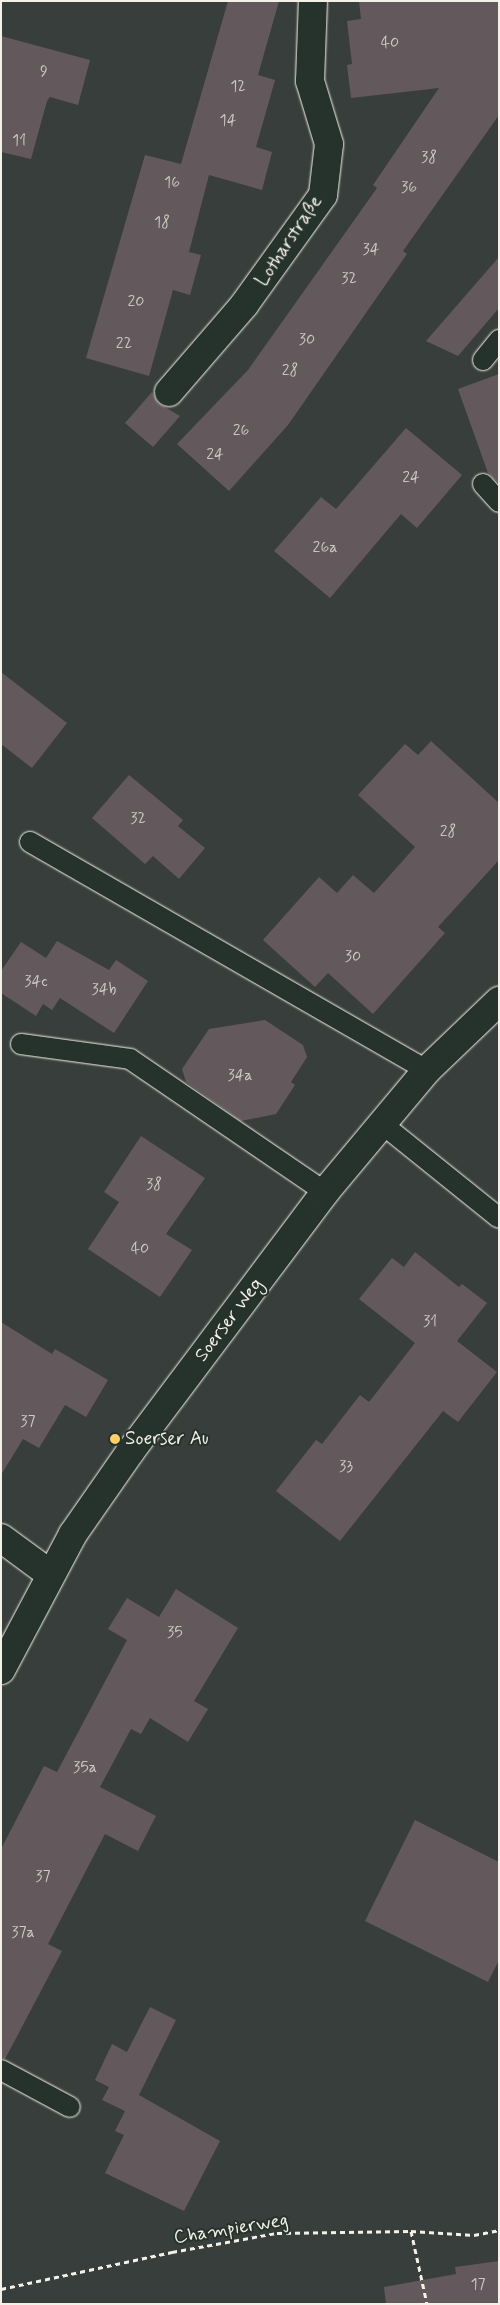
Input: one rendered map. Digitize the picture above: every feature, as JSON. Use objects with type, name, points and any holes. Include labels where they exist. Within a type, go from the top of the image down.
[{"type":"street","name":"Lotharstraße","points":[[168,392],[244,305],[322,195],[329,144],[310,81],[313,1]]},
{"type":"street","name":"Soerser Weg","points":[[1,1670],[50,1574],[73,1534],[130,1452],[325,1192],[381,1123],[427,1070],[499,1001]]},
{"type":"street","points":[[1,1538],[50,1574]]},
{"type":"lane","points":[[483,360],[499,340]]},
{"type":"lane","points":[[484,484],[499,502]]},
{"type":"lane","points":[[30,842],[427,1070]]},
{"type":"lane","points":[[22,1044],[130,1059],[325,1192]]},
{"type":"lane","points":[[381,1123],[499,1218]]},
{"type":"lane","points":[[1,2070],[70,2107]]},
{"type":"path","name":"Champierweg","points":[[1,2289],[172,2252],[277,2233],[411,2231],[474,2235],[499,2230]]},
{"type":"path","points":[[411,2231],[427,2304]]},
{"type":"building","points":[[228,1],[279,1],[258,75],[275,80],[256,147],[272,152],[262,190],[209,175],[189,252],[201,255],[190,295],[173,290],[149,376],[86,358],[145,155],[181,164]]},
{"type":"building","points":[[359,1],[499,1],[499,115],[403,251],[407,254],[288,425],[229,491],[177,444],[248,370],[377,188],[373,185],[439,88],[351,98],[347,65],[352,64],[347,21],[361,19]]},
{"type":"building","points":[[1,36],[90,60],[78,105],[50,97],[47,101],[31,159],[1,152]]},
{"type":"building","points":[[499,257],[499,308],[458,356],[426,341]]},
{"type":"building","points":[[499,374],[499,484],[488,473],[458,389]]},
{"type":"building","points":[[152,392],[158,403],[180,416],[153,447],[125,423]]},
{"type":"building","points":[[406,428],[462,475],[417,528],[401,514],[330,598],[274,551],[321,497],[336,509]]},
{"type":"building","points":[[1,672],[67,723],[32,768],[1,744]]},
{"type":"building","points":[[431,741],[499,803],[499,860],[438,927],[445,933],[373,1014],[328,973],[315,987],[263,940],[319,877],[337,893],[353,875],[374,893],[415,847],[358,795],[405,744],[418,755]]},
{"type":"building","points":[[129,775],[183,820],[178,826],[205,848],[179,879],[153,856],[145,864],[92,818]]},
{"type":"building","points":[[57,941],[109,970],[116,960],[148,981],[114,1033],[60,998],[52,1010],[43,1004],[36,1016],[1,993],[1,971],[21,942],[46,958]]},
{"type":"building","points":[[265,1020],[303,1045],[307,1057],[291,1082],[295,1085],[276,1114],[241,1121],[186,1082],[182,1069],[209,1029]]},
{"type":"building","points":[[141,1136],[205,1178],[166,1234],[192,1250],[160,1297],[88,1249],[119,1202],[104,1192]]},
{"type":"building","points":[[415,1252],[459,1287],[462,1284],[487,1303],[457,1341],[497,1372],[458,1422],[443,1411],[340,1541],[276,1491],[316,1440],[322,1444],[360,1395],[369,1402],[415,1343],[359,1299],[392,1258],[404,1267]]},
{"type":"building","points":[[1,1322],[52,1354],[55,1349],[108,1380],[86,1417],[65,1405],[39,1448],[23,1439],[1,1475]]},
{"type":"building","points":[[176,1589],[238,1628],[194,1701],[208,1709],[188,1742],[150,1718],[141,1734],[131,1729],[100,1787],[156,1816],[138,1851],[105,1834],[48,1944],[62,1951],[5,2059],[1,2058],[1,1849],[44,1766],[57,1772],[127,1640],[108,1629],[127,1598],[159,1617]]},
{"type":"building","points":[[415,1820],[499,1862],[499,1960],[488,1982],[365,1921]]},
{"type":"building","points":[[150,2007],[176,2020],[139,2095],[220,2141],[184,2211],[105,2173],[124,2135],[115,2131],[125,2111],[102,2100],[109,2087],[95,2080],[112,2044],[127,2052]]},
{"type":"building","points":[[499,2261],[499,2304],[386,2304],[384,2287],[456,2274],[455,2267]]},
{"type":"place","name":"Soerser Au","points":[[115,1439]]}]
